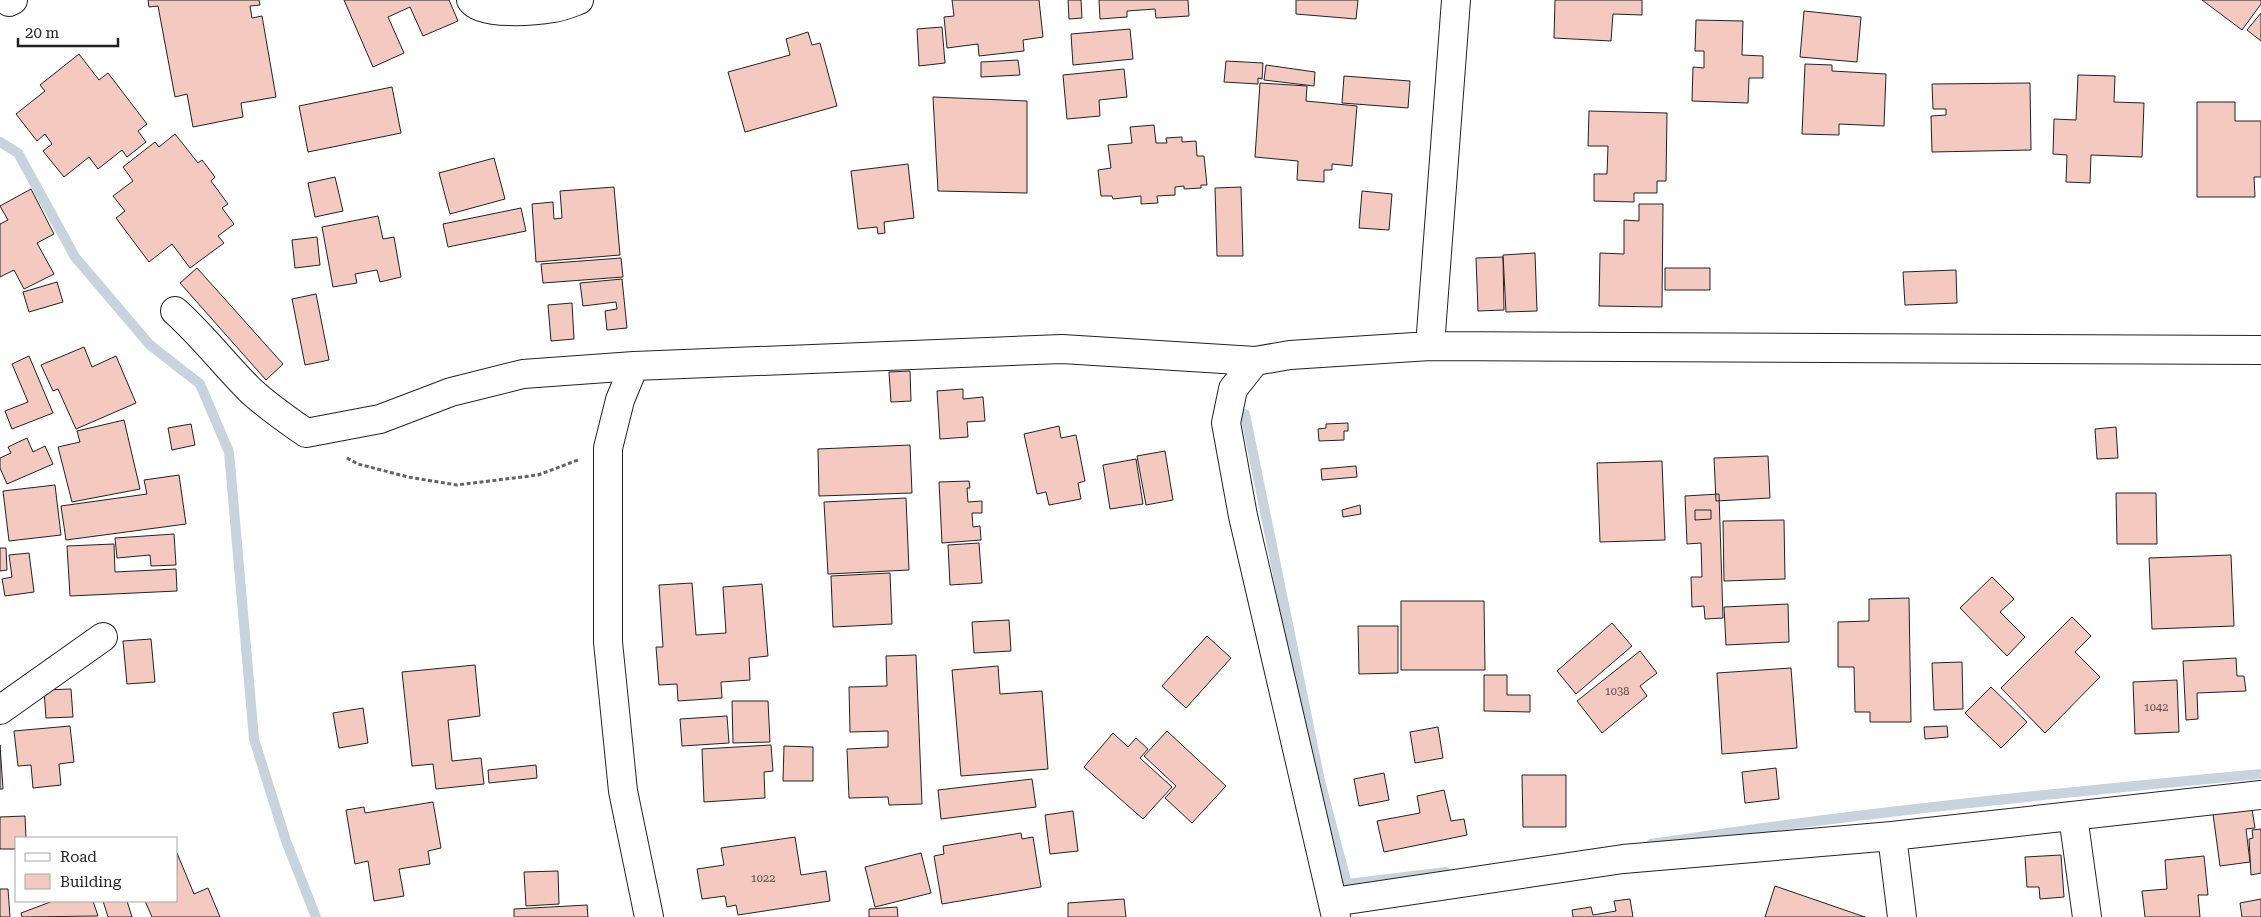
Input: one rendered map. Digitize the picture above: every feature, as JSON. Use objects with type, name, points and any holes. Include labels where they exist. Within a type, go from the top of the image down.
[{"type":"street","points":[[470,0],[473,4],[492,10],[510,12],[554,8],[579,0]]},
{"type":"street","points":[[1430,346],[1456,0]]},
{"type":"street","points":[[174,311],[196,330],[250,390],[276,412],[306,432],[380,418],[451,392],[523,374],[634,366],[1062,349],[1255,361],[1290,355],[1430,346],[2261,350]]},
{"type":"street","points":[[1255,361],[1232,389],[1226,423],[1242,516],[1334,910],[1623,859],[1892,836],[2261,795]]},
{"type":"street","points":[[634,366],[620,400],[608,448],[608,642],[623,791],[649,917]]},
{"type":"street","points":[[0,710],[103,637]]},
{"type":"street","points":[[2073,816],[2086,917]]},
{"type":"street","points":[[1892,836],[1902,917]]},
{"type":"path","points":[[306,432],[358,464],[408,477],[457,485],[538,475],[608,448]]},
{"type":"building","points":[[148,0],[259,0],[260,5],[250,6],[252,18],[262,16],[276,97],[241,103],[243,117],[193,127],[187,94],[175,97],[158,6],[149,7]]},
{"type":"building","points":[[344,0],[449,0],[458,21],[423,36],[410,7],[388,17],[404,53],[373,67]]},
{"type":"building","points":[[952,0],[1039,0],[1043,37],[1023,40],[1024,51],[979,56],[978,44],[947,48],[944,17],[954,16]]},
{"type":"building","points":[[1068,0],[1081,0],[1082,18],[1069,19]]},
{"type":"building","points":[[1099,0],[1188,0],[1189,16],[1156,18],[1155,9],[1127,11],[1127,17],[1100,19]]},
{"type":"building","points":[[1296,0],[1358,0],[1356,19],[1296,14]]},
{"type":"building","points":[[1555,0],[1642,0],[1642,15],[1613,14],[1611,41],[1554,38]]},
{"type":"building","points":[[2202,0],[2261,0],[2261,4],[2242,30]]},
{"type":"building","points":[[1804,11],[1861,17],[1857,62],[1800,57]]},
{"type":"building","points":[[2261,13],[2261,41],[2247,30]]},
{"type":"building","points":[[1696,20],[1743,21],[1742,55],[1763,56],[1763,78],[1749,78],[1748,103],[1692,101],[1693,67],[1704,68],[1704,51],[1695,51]]},
{"type":"building","points":[[942,27],[945,63],[919,66],[917,29]]},
{"type":"building","points":[[1130,29],[1133,59],[1073,65],[1071,34]]},
{"type":"building","points":[[808,32],[812,45],[820,43],[837,106],[745,132],[728,72],[790,55],[786,39]]},
{"type":"building","points":[[79,54],[99,80],[108,73],[147,124],[138,131],[146,142],[127,157],[122,150],[98,169],[89,157],[64,177],[43,151],[52,144],[45,134],[37,141],[16,114],[45,91],[40,85]]},
{"type":"building","points":[[1018,60],[1020,75],[981,77],[981,62]]},
{"type":"building","points":[[1226,61],[1263,63],[1262,79],[1258,78],[1258,84],[1224,82]]},
{"type":"building","points":[[1805,64],[1832,65],[1832,71],[1886,74],[1884,126],[1839,124],[1839,135],[1802,134]]},
{"type":"building","points":[[1266,65],[1315,72],[1314,86],[1264,80]]},
{"type":"building","points":[[1124,69],[1127,97],[1099,100],[1100,116],[1067,119],[1063,75]]},
{"type":"building","points":[[2078,75],[2115,76],[2114,102],[2144,103],[2142,157],[2091,155],[2090,183],[2066,182],[2067,155],[2053,154],[2054,119],[2076,120]]},
{"type":"building","points":[[1344,76],[1410,81],[1408,108],[1342,103]]},
{"type":"building","points":[[1260,83],[1307,86],[1306,101],[1357,106],[1352,166],[1332,164],[1332,170],[1324,170],[1324,182],[1297,180],[1298,161],[1255,157]]},
{"type":"building","points":[[2030,83],[2031,150],[1932,152],[1931,116],[1946,115],[1946,109],[1933,109],[1932,84]]},
{"type":"building","points":[[392,87],[401,133],[308,152],[299,106]]},
{"type":"building","points":[[933,97],[1027,101],[1027,193],[938,191]]},
{"type":"building","points":[[2197,102],[2235,102],[2235,121],[2261,121],[2261,177],[2254,177],[2255,197],[2197,197]]},
{"type":"building","points":[[1589,111],[1667,113],[1666,181],[1657,181],[1657,193],[1634,193],[1634,202],[1594,201],[1594,174],[1607,174],[1608,146],[1588,146]]},
{"type":"building","points":[[1154,125],[1156,143],[1167,143],[1166,138],[1182,137],[1182,142],[1196,141],[1197,156],[1204,156],[1207,185],[1201,185],[1201,188],[1184,189],[1184,186],[1175,187],[1175,195],[1157,196],[1158,203],[1141,204],[1141,196],[1113,199],[1112,196],[1101,196],[1098,170],[1111,168],[1108,145],[1132,143],[1130,127]]},
{"type":"building","points":[[175,134],[198,163],[202,160],[215,177],[211,181],[228,204],[222,208],[234,224],[218,236],[224,243],[190,268],[172,244],[149,262],[116,218],[125,211],[113,196],[133,181],[123,167],[155,142],[159,147]]},
{"type":"building","points":[[494,158],[505,199],[450,214],[439,173]]},
{"type":"building","points":[[908,164],[914,218],[884,222],[885,233],[878,234],[877,227],[858,229],[851,171]]},
{"type":"building","points":[[335,177],[343,211],[315,217],[308,183]]},
{"type":"building","points":[[614,187],[620,255],[536,262],[532,204],[553,202],[554,219],[562,218],[560,191]]},
{"type":"building","points":[[1241,187],[1243,256],[1217,256],[1215,188]]},
{"type":"building","points":[[31,189],[54,234],[37,243],[54,274],[24,289],[14,270],[0,277],[0,224],[8,220],[0,206]]},
{"type":"building","points":[[1362,191],[1392,194],[1389,230],[1359,228]]},
{"type":"building","points":[[1639,204],[1663,204],[1662,307],[1599,306],[1600,253],[1624,254],[1624,220],[1639,221]]},
{"type":"building","points":[[521,208],[526,231],[448,247],[443,224]]},
{"type":"building","points":[[378,216],[383,239],[394,237],[401,277],[380,282],[377,270],[355,274],[357,283],[333,287],[322,227]]},
{"type":"building","points":[[317,237],[320,265],[295,268],[292,240]]},
{"type":"building","points":[[1535,253],[1537,311],[1506,312],[1503,255]]},
{"type":"building","points":[[1503,257],[1504,310],[1478,311],[1476,258]]},
{"type":"building","points":[[621,258],[623,277],[543,283],[541,264]]},
{"type":"building","points":[[197,268],[283,364],[266,380],[180,283]]},
{"type":"building","points":[[1665,268],[1710,268],[1710,290],[1665,290]]},
{"type":"building","points":[[1956,270],[1957,303],[1905,305],[1903,272]]},
{"type":"building","points":[[622,279],[627,328],[607,330],[605,311],[617,309],[616,302],[583,306],[580,283]]},
{"type":"building","points":[[57,282],[63,302],[29,312],[23,292]]},
{"type":"building","points":[[316,294],[329,360],[305,365],[292,299]]},
{"type":"building","points":[[572,303],[574,339],[551,341],[548,305]]},
{"type":"building","points":[[84,347],[92,367],[116,356],[136,403],[76,429],[58,389],[53,391],[41,365]]},
{"type":"building","points":[[29,356],[53,413],[12,429],[5,411],[28,402],[12,364]]},
{"type":"building","points":[[910,371],[911,401],[891,402],[889,372]]},
{"type":"building","points":[[963,389],[963,399],[983,397],[985,421],[967,422],[968,437],[940,439],[937,391]]},
{"type":"building","points":[[124,420],[140,489],[72,502],[58,447],[80,442],[77,431]]},
{"type":"building","points":[[1348,423],[1348,431],[1344,431],[1344,440],[1319,441],[1318,429],[1326,428],[1326,424]]},
{"type":"building","points":[[191,424],[195,445],[172,450],[168,428]]},
{"type":"building","points":[[1059,426],[1061,438],[1076,435],[1085,481],[1078,483],[1081,499],[1049,505],[1046,492],[1037,494],[1024,434]]},
{"type":"building","points":[[2116,427],[2118,458],[2097,459],[2095,429]]},
{"type":"building","points":[[27,438],[33,452],[45,446],[53,464],[7,484],[0,468],[0,458],[11,453],[8,447]]},
{"type":"building","points":[[910,445],[912,493],[819,496],[818,449]]},
{"type":"building","points":[[1165,451],[1173,500],[1146,505],[1137,456]]},
{"type":"building","points":[[1768,456],[1770,498],[1716,501],[1714,458]]},
{"type":"building","points":[[1136,459],[1143,504],[1110,509],[1103,465]]},
{"type":"building","points":[[1662,461],[1665,540],[1600,542],[1597,463]]},
{"type":"building","points":[[1356,466],[1357,477],[1322,480],[1321,469]]},
{"type":"building","points":[[179,475],[186,524],[66,540],[61,506],[147,494],[144,480]]},
{"type":"building","points":[[969,481],[970,488],[967,488],[968,502],[982,501],[982,513],[972,513],[973,527],[980,526],[981,540],[942,543],[939,482]]},
{"type":"building","points":[[55,485],[61,535],[9,541],[3,491]]},
{"type":"building","points":[[2116,493],[2156,493],[2157,544],[2117,544]]},
{"type":"building","points":[[1719,494],[1723,618],[1705,619],[1704,606],[1692,607],[1691,577],[1702,577],[1701,543],[1687,544],[1685,496]]},
{"type":"building","points":[[906,498],[909,570],[828,574],[824,502]]},
{"type":"building","points":[[1360,505],[1361,514],[1343,517],[1342,510]]},
{"type":"building","points":[[1695,510],[1711,510],[1711,519],[1695,520]]},
{"type":"building","points":[[1784,520],[1785,579],[1724,581],[1723,521]]},
{"type":"building","points":[[174,534],[176,565],[151,566],[150,555],[117,558],[115,538]]},
{"type":"building","points":[[979,543],[982,583],[950,585],[948,545]]},
{"type":"building","points":[[114,544],[115,572],[176,569],[177,591],[70,596],[67,546]]},
{"type":"building","points":[[0,548],[6,548],[7,570],[0,571]]},
{"type":"building","points":[[29,553],[34,592],[5,596],[2,579],[12,577],[9,555]]},
{"type":"building","points":[[2231,555],[2234,626],[2152,629],[2149,558]]},
{"type":"building","points":[[890,573],[892,624],[833,627],[831,576]]},
{"type":"building","points":[[1992,577],[2014,599],[2000,612],[2025,637],[2007,656],[1960,608]]},
{"type":"building","points":[[692,583],[696,635],[726,633],[723,587],[762,584],[768,656],[749,658],[750,680],[721,682],[722,698],[678,701],[677,684],[659,685],[656,647],[663,647],[659,585]]},
{"type":"building","points":[[1909,598],[1911,722],[1870,722],[1870,712],[1855,712],[1854,667],[1838,667],[1838,622],[1869,621],[1869,599]]},
{"type":"building","points":[[1401,601],[1484,601],[1485,670],[1401,670]]},
{"type":"building","points":[[1788,604],[1789,642],[1726,645],[1724,607]]},
{"type":"building","points":[[2072,617],[2091,636],[2075,652],[2100,677],[2045,733],[2001,688]]},
{"type":"building","points":[[1009,620],[1011,651],[974,653],[972,622]]},
{"type":"building","points":[[1612,623],[1632,646],[1576,694],[1557,671]]},
{"type":"building","points":[[1358,626],[1398,626],[1398,673],[1359,674]]},
{"type":"building","points":[[1207,636],[1231,658],[1186,708],[1162,686]]},
{"type":"building","points":[[151,639],[155,682],[127,684],[123,641]]},
{"type":"building","points":[[1640,651],[1657,673],[1640,686],[1647,696],[1602,733],[1577,701]]},
{"type":"building","points":[[916,655],[922,804],[889,805],[888,797],[849,798],[847,749],[888,747],[888,731],[850,732],[849,687],[887,686],[886,656]]},
{"type":"building","points":[[2236,658],[2237,676],[2244,676],[2246,691],[2197,693],[2198,719],[2186,720],[2183,661]]},
{"type":"building","points":[[1962,662],[1963,709],[1934,710],[1932,663]]},
{"type":"building","points":[[475,665],[480,716],[448,720],[452,761],[481,758],[484,784],[436,789],[433,764],[412,766],[402,672]]},
{"type":"building","points":[[998,666],[1000,694],[1042,691],[1048,769],[961,776],[952,670]]},
{"type":"building","points":[[1791,668],[1797,748],[1722,754],[1717,673]]},
{"type":"building","points":[[1484,675],[1507,675],[1507,695],[1530,695],[1530,712],[1484,711]]},
{"type":"building","points":[[2177,680],[2179,732],[2135,734],[2133,682]]},
{"type":"building","points":[[1991,687],[2027,722],[2001,748],[1965,713]]},
{"type":"building","points":[[71,689],[73,717],[46,718],[44,690]]},
{"type":"building","points":[[732,701],[768,701],[770,742],[733,743]]},
{"type":"building","points":[[363,708],[368,743],[339,748],[333,713]]},
{"type":"building","points":[[727,716],[729,743],[682,746],[680,719]]},
{"type":"building","points":[[70,726],[74,762],[59,764],[61,785],[33,788],[31,765],[18,766],[14,731]]},
{"type":"building","points":[[1947,726],[1948,737],[1925,739],[1924,727]]},
{"type":"building","points":[[1438,727],[1443,758],[1415,763],[1410,732]]},
{"type":"building","points":[[1167,731],[1226,786],[1192,823],[1165,798],[1176,786],[1144,756]]},
{"type":"building","points":[[1113,733],[1128,747],[1136,738],[1148,749],[1140,758],[1172,787],[1143,819],[1084,767]]},
{"type":"building","points":[[0,745],[3,789],[0,789]]},
{"type":"building","points":[[771,745],[773,771],[764,772],[765,798],[704,802],[702,749]]},
{"type":"building","points":[[784,746],[813,747],[813,781],[783,781]]},
{"type":"building","points":[[536,765],[537,778],[489,783],[488,770]]},
{"type":"building","points":[[1776,768],[1779,799],[1745,803],[1742,772]]},
{"type":"building","points":[[1384,773],[1389,800],[1359,806],[1354,779]]},
{"type":"building","points":[[1522,775],[1566,775],[1566,827],[1523,827]]},
{"type":"building","points":[[1032,779],[1036,807],[941,819],[938,790]]},
{"type":"building","points":[[1444,790],[1451,821],[1464,819],[1467,835],[1384,852],[1377,821],[1420,813],[1417,796]]},
{"type":"building","points":[[433,802],[441,848],[428,851],[430,864],[399,869],[404,896],[374,901],[368,861],[355,864],[346,810],[364,807],[365,813]]},
{"type":"building","points":[[2252,809],[2255,828],[2246,829],[2250,862],[2220,866],[2213,814]]},
{"type":"building","points":[[1073,811],[1078,851],[1050,854],[1045,815]]},
{"type":"building","points":[[25,816],[26,837],[15,837],[15,849],[0,849],[0,817]]},
{"type":"building","points":[[2261,829],[2261,873],[2251,875],[2249,839],[2253,838],[2252,830]]},
{"type":"building","points":[[1021,833],[1022,839],[1033,837],[1041,887],[942,904],[934,856],[944,854],[943,846]]},
{"type":"building","points":[[795,837],[801,875],[826,871],[830,901],[738,915],[736,905],[727,907],[725,896],[702,899],[697,869],[724,865],[721,848]]},
{"type":"building","points":[[921,853],[931,893],[875,907],[865,867]]},
{"type":"building","points":[[178,855],[194,894],[208,888],[220,917],[152,917],[145,902],[178,902]]},
{"type":"building","points":[[2061,855],[2064,897],[2040,899],[2039,887],[2027,887],[2025,857]]},
{"type":"building","points":[[2204,856],[2208,895],[2198,895],[2200,917],[2145,917],[2142,891],[2167,889],[2165,860]]},
{"type":"building","points":[[558,871],[559,904],[526,906],[524,872]]},
{"type":"building","points":[[1775,886],[1865,917],[1765,917]]},
{"type":"building","points":[[0,889],[8,889],[10,917],[0,917]]},
{"type":"building","points":[[1124,899],[1126,917],[1068,917],[1068,903]]},
{"type":"building","points":[[1630,899],[1633,917],[1573,917],[1572,910],[1591,907],[1593,915],[1616,911],[1614,901]]},
{"type":"building","points":[[2261,899],[2261,917],[2242,917],[2240,903]]},
{"type":"building","points":[[50,902],[93,902],[98,916],[22,917],[21,913]]},
{"type":"building","points":[[103,902],[127,902],[132,917],[108,917]]},
{"type":"building","points":[[587,905],[588,917],[514,917],[514,909]]},
{"type":"building","points":[[897,907],[898,917],[869,917],[869,909]]},
{"type":"waterway","points":[[0,142],[18,153],[75,257],[150,345],[200,384],[229,452],[254,739],[286,841],[316,917]]},
{"type":"waterway","points":[[1245,414],[1320,781],[1347,884],[1446,872]]},
{"type":"waterway","points":[[1651,844],[1879,813],[2261,774]]}]
